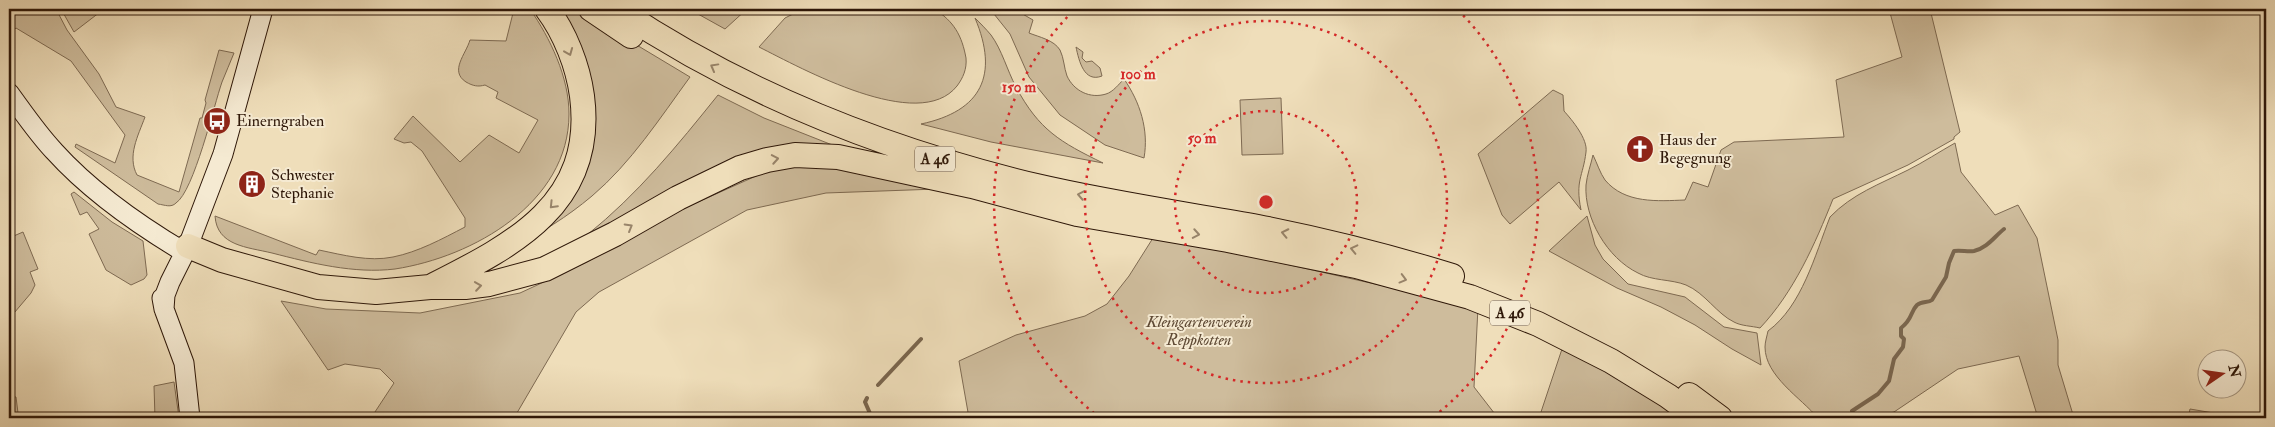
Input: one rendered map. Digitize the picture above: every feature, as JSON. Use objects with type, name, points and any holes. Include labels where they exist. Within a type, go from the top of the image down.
[{"type":"highway","points":[[430,287],[497,252],[521,236],[538,222],[558,199],[573,172],[582,146],[584,110],[580,81],[569,49],[547,9]]},
{"type":"highway","name":"A 46","points":[[591,9],[822,134],[972,186],[1077,214],[1138,215],[1312,239],[1418,265],[1474,284],[1546,313],[1623,353],[1676,386],[1720,418]]},
{"type":"highway","name":"A 46","points":[[617,9],[674,53]]},
{"type":"highway","name":"A 46","points":[[744,92],[898,148],[1138,215],[1356,266],[1470,297],[1538,324],[1610,361],[1668,396],[1698,418]]},
{"type":"highway","points":[[183,247],[212,263],[271,278],[318,287],[348,291],[466,287],[489,284],[545,269],[616,234],[678,198],[740,168],[776,158],[803,155],[845,158],[972,186]]},
{"type":"main road","points":[[190,418],[184,363],[164,309],[165,294],[223,154],[263,9]]},
{"type":"main road","points":[[9,93],[42,137],[67,164],[122,206],[183,247]]},
{"type":"green space","points":[[9,9],[56,9],[67,30],[99,74],[116,107],[145,117],[133,153],[134,168],[137,175],[179,192],[200,118],[202,118],[219,50],[234,53],[222,82],[203,147],[190,182],[183,195],[174,205],[158,204],[75,147],[76,144],[115,163],[125,135],[71,61],[16,28],[9,34]]},
{"type":"green space","points":[[61,9],[104,9],[74,32]]},
{"type":"green space","points":[[514,9],[530,9],[545,32],[562,72],[566,86],[569,114],[565,146],[553,174],[535,199],[511,220],[484,238],[455,252],[425,263],[380,270],[333,267],[244,247],[221,234],[215,216],[316,255],[319,250],[375,259],[412,252],[465,227],[465,218],[422,151],[411,142],[404,143],[394,139],[413,116],[460,162],[489,135],[519,153],[538,120],[496,98],[498,92],[485,85],[476,86],[466,82],[459,73],[460,62],[470,40],[506,41]]},
{"type":"green space","points":[[554,9],[583,9],[625,38],[690,77],[644,140],[606,183],[583,204],[563,218],[512,248],[585,155]]},
{"type":"green space","points":[[689,9],[747,9],[725,29]]},
{"type":"green space","points":[[803,9],[934,9],[952,24],[962,43],[966,58],[963,77],[957,86],[939,99],[916,103],[889,100],[830,81],[759,47],[785,18]]},
{"type":"green space","points":[[990,9],[1014,9],[1033,20],[1029,33],[1046,39],[1060,50],[1067,76],[1078,90],[1094,95],[1106,94],[1124,79],[1135,97],[1142,117],[1145,137],[1144,158],[1105,145],[1060,115],[1029,77],[1010,34]]},
{"type":"green space","points":[[1889,9],[1930,9],[1960,132],[1954,139],[1908,165],[1833,199],[1811,250],[1793,283],[1760,328],[1734,322],[1699,293],[1686,285],[1643,276],[1617,258],[1607,247],[1593,223],[1586,198],[1586,185],[1593,155],[1605,180],[1622,193],[1642,199],[1685,200],[1693,182],[1708,187],[1721,150],[1734,142],[1844,137],[1836,80],[1902,57]]},
{"type":"green space","points":[[975,18],[995,41],[1016,87],[1033,114],[1063,141],[1103,163],[991,142],[921,124],[942,118],[959,110],[971,100],[980,87],[985,73],[985,57],[982,38]]},
{"type":"green space","points":[[1076,47],[1083,52],[1082,58],[1086,62],[1092,61],[1100,68],[1102,76],[1096,77],[1087,74],[1083,69]]},
{"type":"green space","points":[[1553,90],[1563,95],[1564,111],[1585,141],[1585,160],[1579,185],[1581,210],[1559,182],[1510,224],[1502,215],[1478,154]]},
{"type":"green space","points":[[718,95],[764,118],[845,150],[816,150],[587,235],[640,186],[672,151]]},
{"type":"green space","points":[[1281,98],[1283,154],[1242,155],[1240,100]]},
{"type":"green space","points":[[1955,143],[1961,172],[1995,215],[2018,205],[2037,238],[2058,340],[2058,365],[2074,418],[2038,418],[2019,356],[1958,369],[1894,412],[1879,416],[1879,418],[1818,418],[1785,386],[1771,368],[1765,347],[1768,331],[1780,320],[1799,294],[1830,217],[1857,196],[1914,167]]},
{"type":"green space","points":[[804,165],[861,165],[937,189],[826,193],[747,210],[599,292],[576,312],[514,418],[371,418],[394,383],[380,369],[345,364],[328,370],[281,301],[326,309],[420,313],[520,293],[587,262],[689,206],[765,172]]},
{"type":"green space","points":[[74,192],[112,222],[143,241],[147,275],[144,279],[131,285],[106,270],[89,234],[99,229],[87,212],[80,215],[71,194]]},
{"type":"green space","points":[[1587,216],[1595,245],[1603,259],[1628,284],[1685,297],[1724,327],[1757,333],[1761,365],[1695,325],[1661,307],[1617,288],[1549,251]]},
{"type":"green space","points":[[23,232],[38,269],[30,272],[35,285],[31,293],[9,319],[9,238]]},
{"type":"green space","name":"Kleingartenverein Reppkotten","points":[[1153,238],[1178,240],[1478,307],[1474,387],[1498,418],[969,418],[959,361],[1016,335],[1085,316],[1107,304],[1129,276]]},
{"type":"green space","points":[[1564,343],[1692,418],[1539,418]]},
{"type":"green space","points":[[174,382],[179,418],[155,418],[154,386]]},
{"type":"green space","points":[[9,396],[16,397],[18,413],[9,417]]},
{"type":"green space","points":[[2190,409],[2243,418],[2188,418]]},
{"type":"waterway","points":[[1852,411],[1878,394],[1889,381],[1894,359],[1903,347],[1904,339],[1901,336],[1901,328],[1908,322],[1917,305],[1932,300],[1946,277],[1954,251],[1979,250],[2004,229]]},
{"type":"waterway","points":[[878,385],[921,339]]},
{"type":"waterway","points":[[867,398],[865,402],[872,418]]},
{"type":"place","name":"Einerngraben","points":[[217,121]]},
{"type":"place","name":"Haus der Begegnung","points":[[1640,149]]},
{"type":"place","name":"Schwester Stephanie","points":[[252,184]]}]
